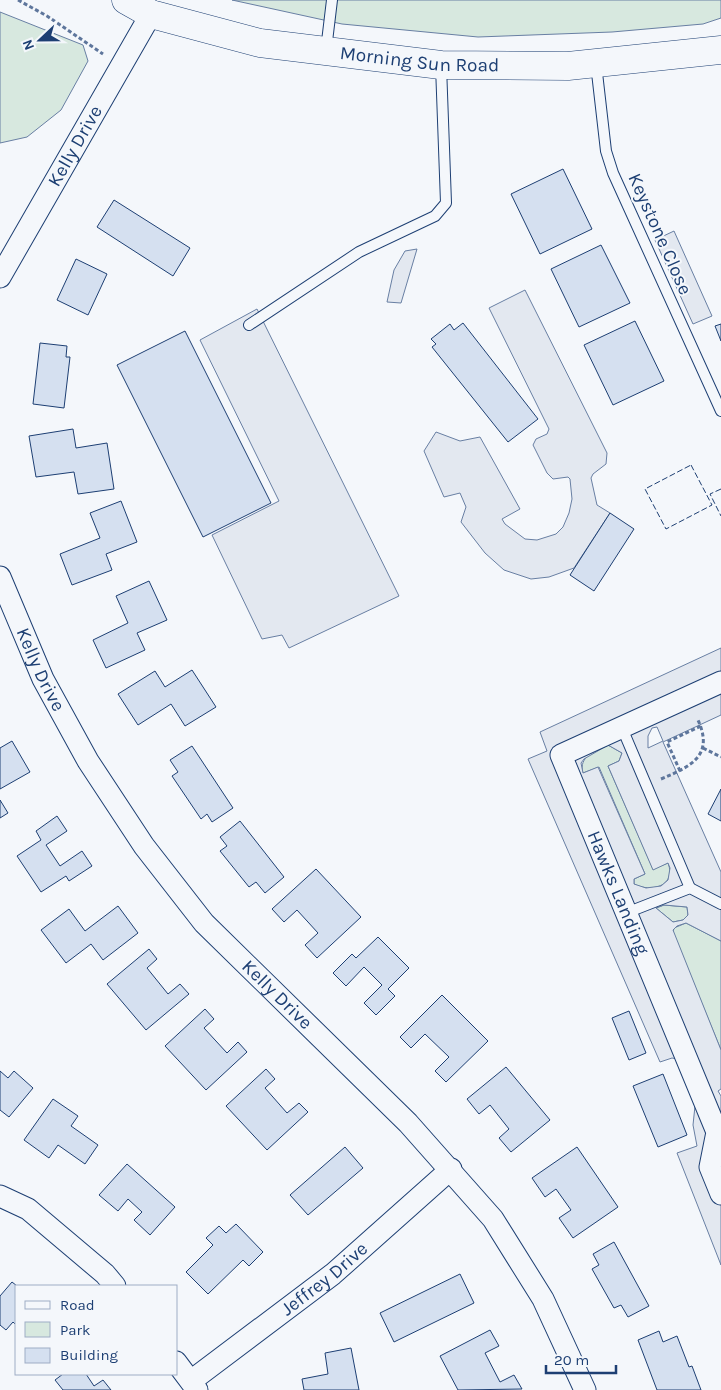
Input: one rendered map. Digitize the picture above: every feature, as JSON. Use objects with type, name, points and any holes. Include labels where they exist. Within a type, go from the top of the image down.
[{"type":"main road","name":"Morning Sun Road","points":[[126,0],[150,14],[260,43],[441,65],[568,66],[721,50]]},
{"type":"street","name":"Kelly Drive","points":[[0,277],[150,14]]},
{"type":"street","name":"Kelly Drive","points":[[0,577],[43,679],[88,761],[144,846],[204,922],[408,1123],[451,1169],[493,1219],[543,1299],[585,1390]]},
{"type":"street","name":"Hawks Landing","points":[[721,682],[561,755],[719,1131],[710,1167],[721,1194]]},
{"type":"street","name":"Jeffrey Drive","points":[[178,1365],[194,1386],[333,1274],[451,1169]]},
{"type":"street","points":[[0,1196],[28,1209],[105,1274],[114,1285]]},
{"type":"lane","points":[[326,51],[332,0]]},
{"type":"lane","name":"Keystone Close","points":[[596,63],[606,151],[613,173],[721,412]]},
{"type":"lane","points":[[249,324],[359,252],[436,216],[446,203],[441,65]]},
{"type":"lane","points":[[622,728],[690,888],[721,904]]},
{"type":"lane","points":[[626,913],[690,888]]},
{"type":"path","points":[[18,0],[47,16],[108,57]]},
{"type":"path","points":[[646,785],[691,765],[703,748],[704,739],[701,726],[688,698]]},
{"type":"path","points":[[680,771],[667,742],[701,726]]},
{"type":"path","points":[[703,748],[721,757]]},
{"type":"green space","points":[[232,0],[721,0],[721,18],[703,24],[612,32],[478,37],[342,24]]},
{"type":"green space","points":[[0,12],[83,45],[88,61],[61,110],[27,137],[0,143]]},
{"type":"green space","points":[[608,745],[622,753],[619,761],[608,766],[653,869],[668,863],[669,877],[661,886],[648,888],[634,884],[634,879],[645,874],[599,767],[583,773],[583,762],[586,758],[593,752]]},
{"type":"green space","points":[[664,905],[687,907],[688,915],[683,920],[673,922],[656,908]]},
{"type":"green space","points":[[686,923],[721,941],[721,1050],[673,933],[674,928]]},
{"type":"shaded area","points":[[674,231],[712,316],[693,324],[655,240]]},
{"type":"shaded area","points":[[417,249],[401,303],[387,302],[394,270],[405,251]]},
{"type":"shaded area","points":[[525,290],[607,453],[606,464],[593,474],[591,478],[597,505],[610,513],[574,568],[549,577],[531,579],[504,570],[485,553],[461,522],[466,507],[460,493],[444,497],[424,451],[436,432],[460,441],[480,437],[520,509],[502,519],[505,524],[525,539],[537,540],[556,534],[563,527],[572,499],[570,479],[568,477],[553,479],[547,473],[533,445],[536,439],[547,434],[549,429],[489,308]]},
{"type":"shaded area","points":[[257,309],[399,596],[289,648],[282,635],[262,639],[212,535],[279,501],[200,340]]},
{"type":"shaded area","points":[[721,648],[721,715],[663,742],[721,872],[721,941],[686,923],[677,926],[673,930],[721,1050],[721,1089],[718,1091],[721,1096],[721,1265],[677,1153],[697,1146],[693,1125],[695,1106],[677,1059],[672,1058],[660,1062],[528,759],[547,751],[540,732]],"holes":[[[657,727],[663,741],[648,748],[648,736],[652,728]],[[608,745],[622,753],[619,761],[608,766],[653,870],[668,863],[670,868],[668,880],[661,886],[646,888],[634,884],[634,879],[645,874],[598,767],[583,773],[581,763],[584,759]],[[664,905],[687,907],[688,915],[683,920],[673,922],[656,908]]]},
{"type":"building","points":[[563,169],[592,229],[540,254],[511,194]]},
{"type":"building","points":[[114,200],[190,248],[173,276],[97,227]]},
{"type":"building","points":[[601,245],[630,303],[579,327],[551,269]]},
{"type":"building","points":[[76,259],[107,274],[88,315],[57,300]]},
{"type":"building","points":[[635,321],[664,381],[613,405],[584,345]]},
{"type":"building","points":[[463,323],[538,419],[508,442],[432,347],[436,344],[431,339],[450,324],[454,330]]},
{"type":"building","points":[[721,324],[721,341],[715,326]]},
{"type":"building","points":[[185,331],[271,503],[203,537],[117,365]]},
{"type":"building","points":[[40,343],[67,346],[66,357],[70,357],[64,408],[33,404]]},
{"type":"building","points":[[73,429],[76,448],[107,443],[114,489],[78,494],[74,472],[36,477],[29,436]]},
{"type":"building","points":[[121,501],[137,542],[106,554],[112,570],[72,585],[60,554],[100,538],[90,513]]},
{"type":"building","points":[[610,513],[634,529],[594,591],[570,575]]},
{"type":"building","points":[[149,581],[167,620],[137,633],[145,650],[106,668],[93,640],[128,623],[116,596]]},
{"type":"building","points":[[192,670],[216,707],[185,726],[171,704],[138,725],[118,694],[155,671],[165,687]]},
{"type":"building","points":[[12,741],[30,772],[0,789],[0,748]]},
{"type":"building","points":[[192,746],[233,808],[212,822],[207,814],[201,819],[172,776],[178,772],[170,760]]},
{"type":"building","points":[[721,789],[721,821],[708,814]]},
{"type":"building","points":[[0,800],[8,813],[0,818]]},
{"type":"building","points":[[57,816],[67,831],[46,845],[60,866],[82,851],[92,866],[69,881],[66,876],[41,892],[17,856],[41,840],[36,831]]},
{"type":"building","points":[[240,821],[284,877],[265,893],[256,882],[249,887],[220,851],[227,846],[220,837]]},
{"type":"building","points":[[316,869],[361,917],[317,958],[305,945],[318,933],[297,910],[284,922],[272,909]]},
{"type":"building","points":[[118,906],[138,933],[103,960],[91,944],[66,963],[41,930],[69,909],[85,931]]},
{"type":"building","points":[[378,937],[409,968],[388,989],[395,996],[376,1015],[364,1003],[382,985],[364,967],[346,986],[333,973],[352,954],[356,958]]},
{"type":"building","points":[[149,949],[157,959],[147,968],[168,994],[180,984],[189,994],[146,1030],[107,984]]},
{"type":"building","points":[[442,995],[488,1041],[446,1082],[435,1071],[449,1057],[425,1034],[411,1048],[400,1037]]},
{"type":"building","points":[[205,1009],[214,1019],[204,1028],[227,1053],[238,1042],[247,1052],[206,1090],[165,1046]]},
{"type":"building","points":[[629,1011],[646,1053],[629,1060],[612,1018]]},
{"type":"building","points":[[506,1067],[550,1120],[511,1152],[499,1138],[509,1129],[490,1105],[479,1114],[467,1099]]},
{"type":"building","points":[[266,1069],[275,1079],[265,1088],[287,1113],[299,1103],[308,1112],[267,1150],[226,1106]]},
{"type":"building","points":[[0,1071],[8,1078],[14,1071],[33,1088],[9,1117],[0,1110]]},
{"type":"building","points":[[663,1074],[687,1135],[658,1147],[633,1086]]},
{"type":"building","points":[[53,1099],[78,1116],[71,1126],[98,1145],[85,1164],[58,1145],[49,1158],[24,1140]]},
{"type":"building","points":[[345,1147],[363,1168],[308,1215],[290,1195]]},
{"type":"building","points":[[577,1147],[618,1207],[573,1238],[559,1218],[571,1210],[556,1189],[545,1197],[532,1178]]},
{"type":"building","points":[[127,1164],[175,1207],[150,1235],[134,1220],[142,1212],[128,1199],[118,1211],[99,1195]]},
{"type":"building","points":[[236,1224],[263,1252],[249,1266],[243,1260],[208,1294],[186,1272],[213,1245],[206,1238],[219,1226],[226,1233]]},
{"type":"building","points":[[614,1242],[649,1306],[628,1317],[621,1305],[614,1308],[592,1269],[599,1265],[593,1254]]},
{"type":"building","points":[[460,1274],[474,1303],[394,1342],[380,1313]]},
{"type":"building","points":[[12,1282],[16,1285],[15,1324],[13,1322],[6,1330],[0,1325],[0,1296]]},
{"type":"building","points":[[490,1330],[499,1346],[485,1353],[500,1382],[514,1375],[522,1389],[458,1390],[440,1356]]},
{"type":"building","points":[[659,1331],[663,1342],[677,1336],[689,1367],[692,1366],[701,1390],[657,1390],[638,1340]]},
{"type":"building","points":[[351,1348],[359,1390],[304,1390],[302,1379],[328,1374],[325,1353]]},
{"type":"building","points":[[62,1375],[87,1375],[94,1386],[103,1380],[111,1390],[63,1390],[55,1380]]},
{"type":"fence","points":[[691,465],[712,505],[666,529],[645,489],[691,465]]},
{"type":"fence","points":[[721,489],[710,494],[721,516]]}]
